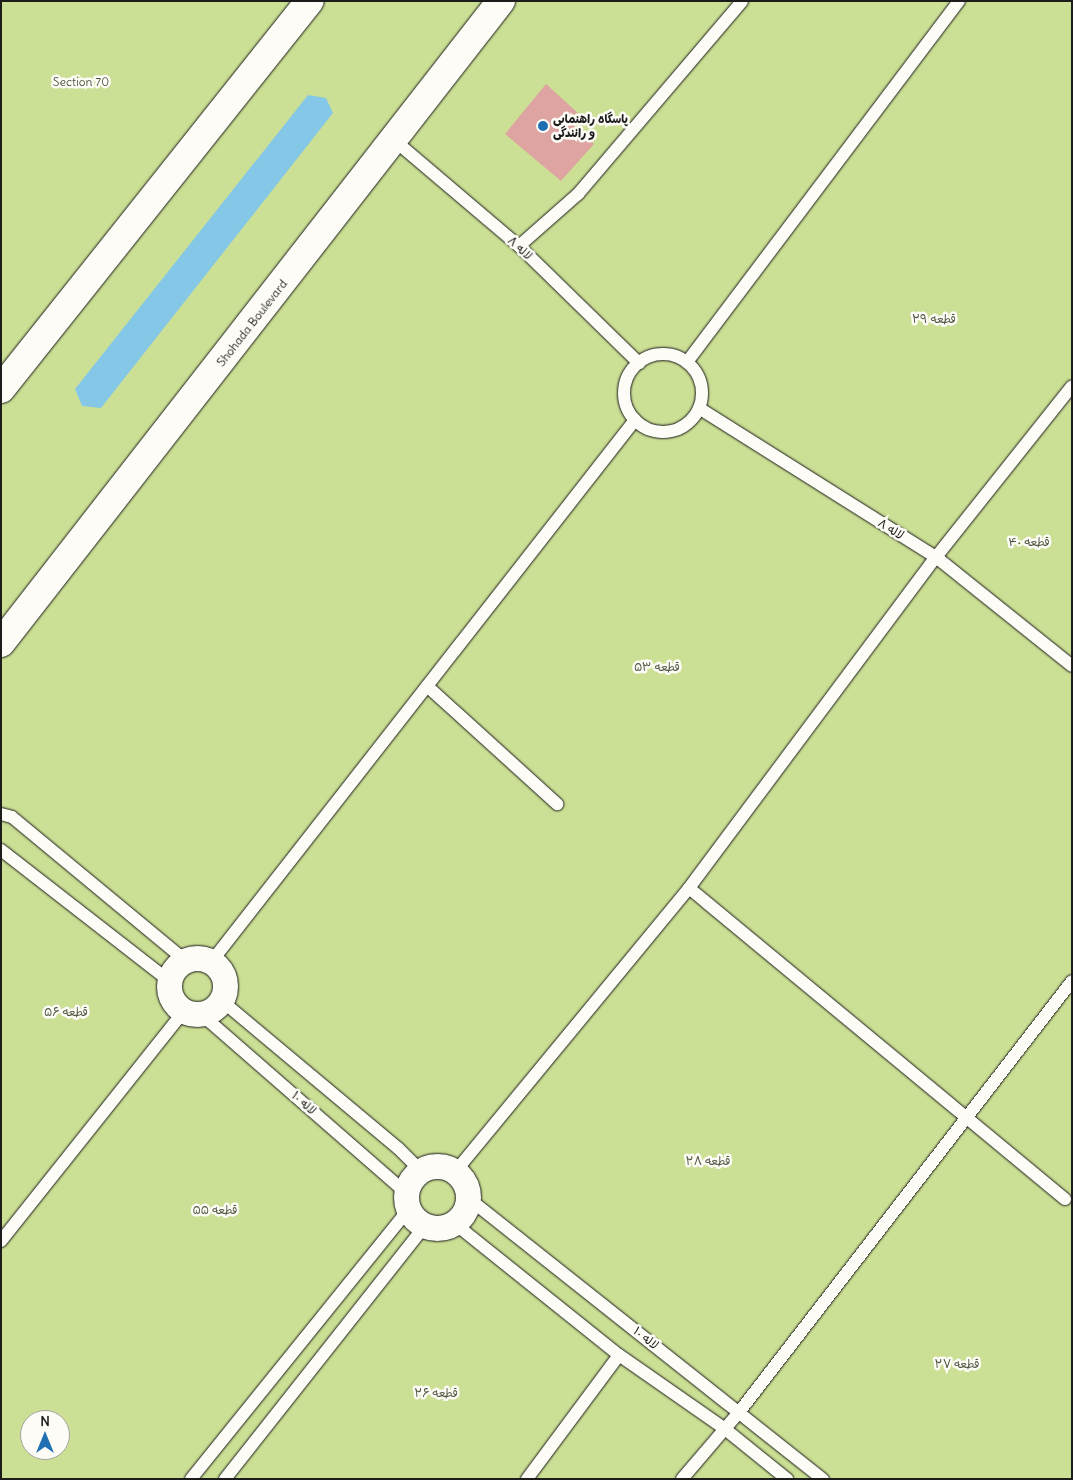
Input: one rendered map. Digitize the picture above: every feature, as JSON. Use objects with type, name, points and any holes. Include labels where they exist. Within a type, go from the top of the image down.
[{"type":"street","points":[[1,390],[310,1]]},
{"type":"street","name":"Shohada Boulevard","points":[[2,642],[501,1]]},
{"type":"street","points":[[194,958],[212,961],[224,975],[226,984],[202,1009],[172,998],[169,982],[174,969],[185,960],[194,958]]},
{"type":"street","points":[[438,1166],[455,1172],[464,1184],[468,1198],[461,1216],[454,1223],[445,1227],[413,1210],[409,1184],[421,1170],[438,1166]]},
{"type":"lane","points":[[519,246],[578,194],[742,1]]},
{"type":"lane","points":[[687,362],[959,1]]},
{"type":"lane","name":"لاله ۸","points":[[394,140],[519,246],[639,362]]},
{"type":"lane","points":[[663,354],[676,356],[687,362],[696,371],[701,383],[702,396],[699,408],[688,423],[670,431],[657,431],[645,428],[635,420],[627,409],[624,397],[625,384],[630,372],[639,362],[650,356],[663,354]]},
{"type":"lane","points":[[455,1172],[689,888],[936,557],[1072,386]]},
{"type":"lane","name":"لاله ۸","points":[[699,408],[936,557],[1072,666]]},
{"type":"lane","points":[[212,961],[635,420]]},
{"type":"lane","points":[[427,686],[557,804]]},
{"type":"lane","points":[[1,814],[12,818],[185,960]]},
{"type":"lane","points":[[1,850],[169,982]]},
{"type":"lane","points":[[689,888],[1065,1199]]},
{"type":"lane","points":[[682,1479],[740,1411],[1072,981]]},
{"type":"lane","points":[[1,1241],[202,1009]]},
{"type":"lane","name":"لاله ۱۰","points":[[202,1009],[398,1148],[421,1170]]},
{"type":"lane","name":"لاله ۱۰","points":[[202,1009],[413,1210]]},
{"type":"lane","name":"لاله ۱۰","points":[[468,1198],[740,1411],[823,1479]]},
{"type":"lane","points":[[191,1479],[413,1210]]},
{"type":"lane","points":[[225,1479],[413,1210]]},
{"type":"lane","points":[[454,1223],[619,1355],[725,1429],[787,1479]]},
{"type":"lane","points":[[527,1479],[619,1355]]},
{"type":"green space","points":[[1,1],[1072,1],[1072,1479],[1,1479]]},
{"type":"water","points":[[308,95],[326,98],[333,113],[101,408],[82,406],[75,389]]},
{"type":"building","name":"پاسگاه راهنمایی و رانندگی","points":[[546,84],[578,113],[565,118],[594,144],[561,181],[505,134]]},
{"type":"place","name":"پاسگاه راهنمایی و رانندگی","points":[[543,126]]},
{"type":"park label","name":"Section 70","points":[[81,82]]},
{"type":"park label","name":"قطعه ۲۹","points":[[934,319]]},
{"type":"park label","name":"قطعه ۴۰","points":[[1029,542]]},
{"type":"park label","name":"قطعه ۵۳","points":[[657,667]]},
{"type":"park label","name":"قطعه ۵۶","points":[[66,1012]]},
{"type":"park label","name":"قطعه ۲۸","points":[[708,1161]]},
{"type":"park label","name":"قطعه ۵۵","points":[[215,1210]]},
{"type":"park label","name":"قطعه ۲۷","points":[[957,1364]]},
{"type":"park label","name":"قطعه ۲۶","points":[[436,1393]]}]
